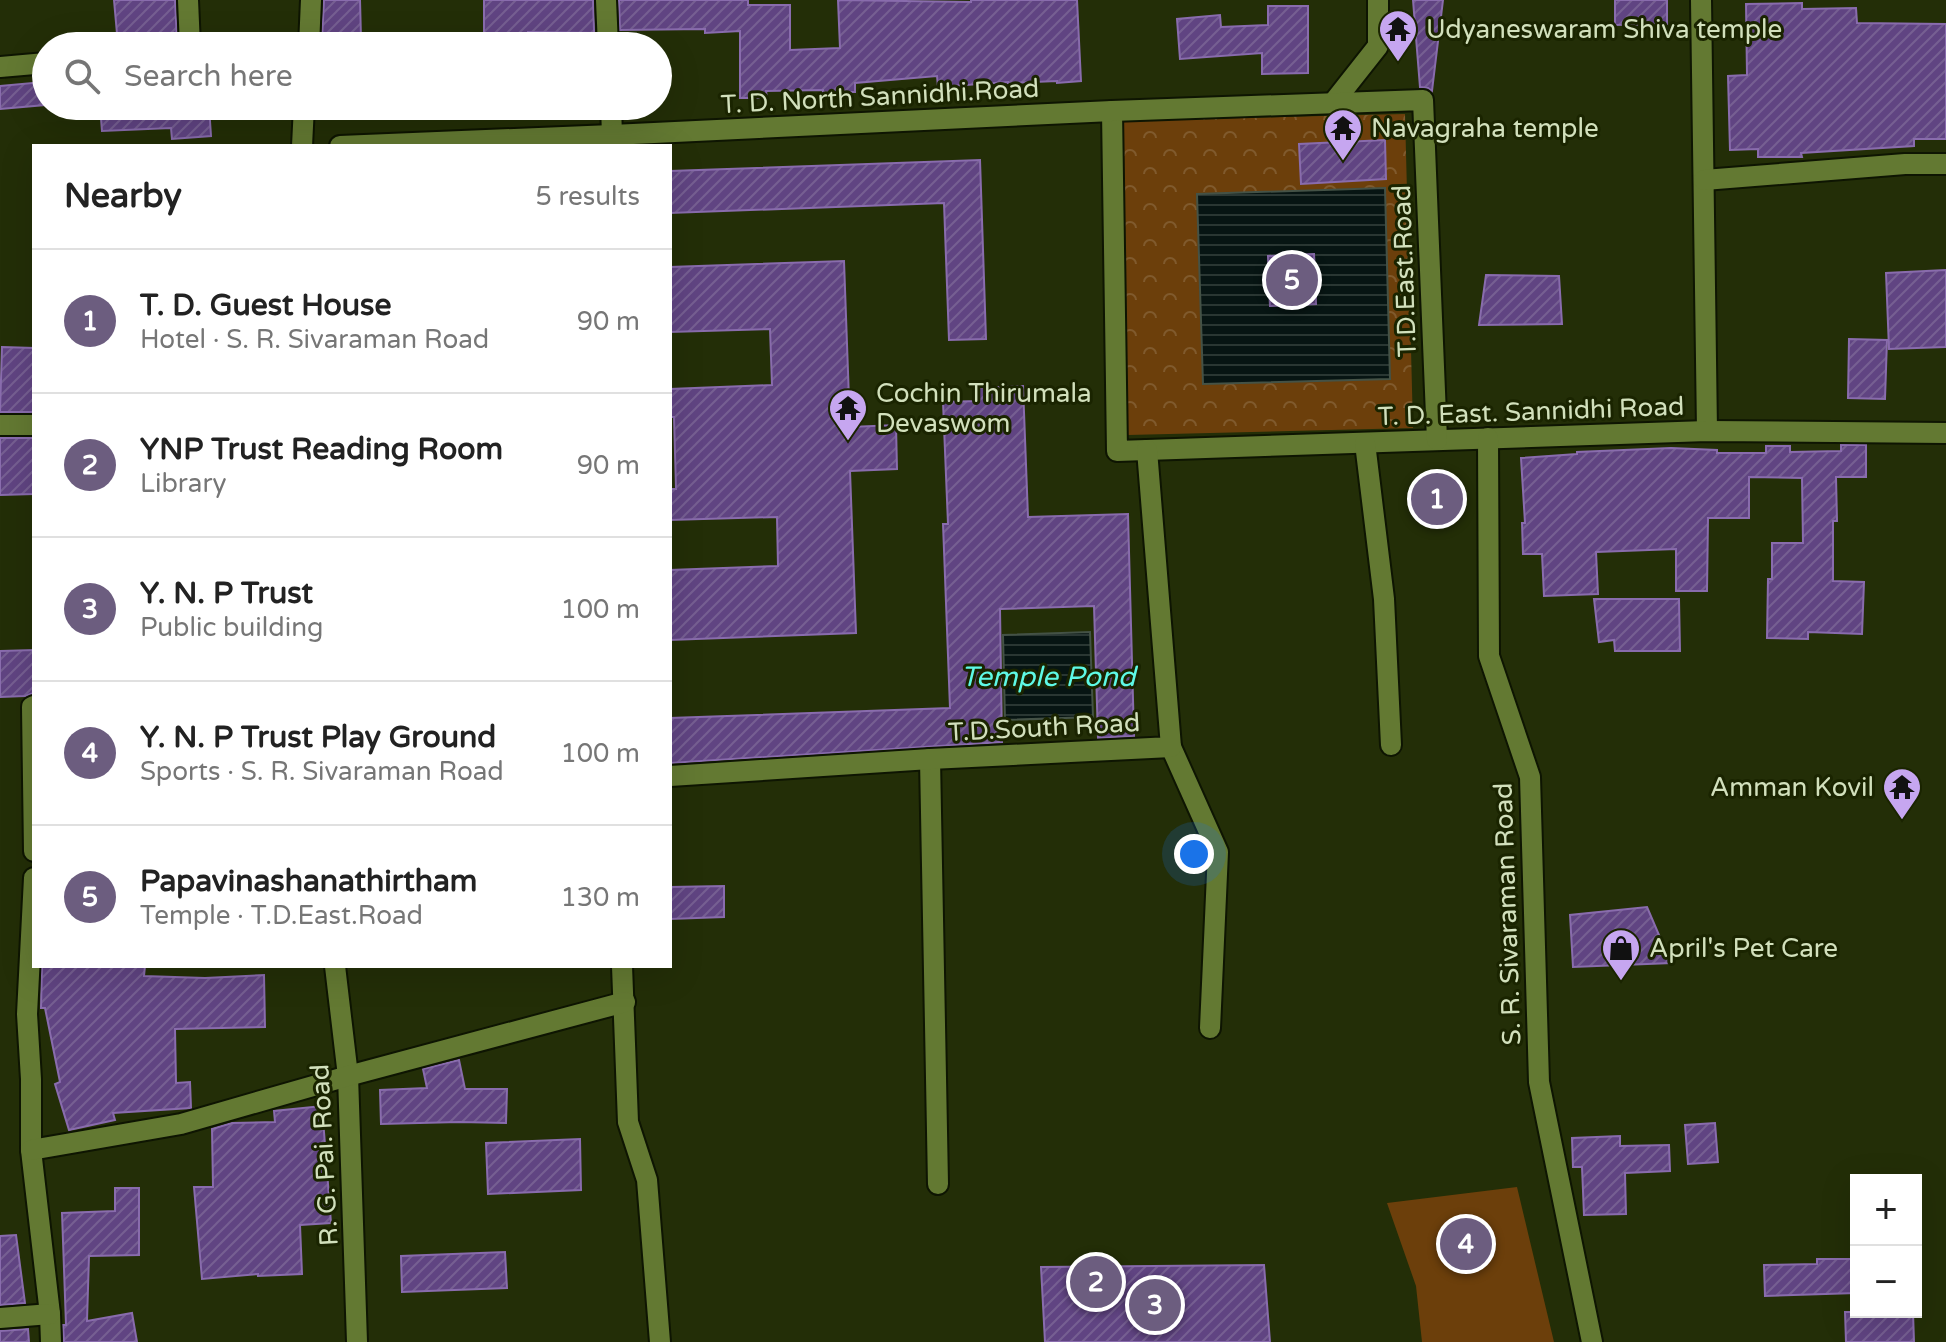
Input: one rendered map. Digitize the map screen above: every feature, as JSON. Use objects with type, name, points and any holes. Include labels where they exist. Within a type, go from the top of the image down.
[{"type":"street","points":[[188,0],[189,32]]},
{"type":"street","points":[[310,32],[311,0]]},
{"type":"street","points":[[606,0],[607,32]]},
{"type":"street","points":[[1333,103],[1378,46],[1378,0]]},
{"type":"street","points":[[1701,0],[1707,431]]},
{"type":"street","points":[[0,67],[32,64]]},
{"type":"street","name":"T. D. North Sannidhi.Road","points":[[389,144],[1423,100]]},
{"type":"street","name":"T.D.East.Road","points":[[1423,100],[1437,440]]},
{"type":"street","name":"T. D. East. Sannidhi Road","points":[[1112,111],[1117,451],[1707,431],[1946,433]]},
{"type":"street","points":[[302,144],[303,120]]},
{"type":"street","points":[[611,120],[612,135]]},
{"type":"street","points":[[1704,180],[1905,164],[1946,164]]},
{"type":"street","points":[[0,425],[32,425]]},
{"type":"street","name":"S. R. Sivaraman Road","points":[[1488,438],[1489,656],[1530,777],[1539,1082],[1592,1342]]},
{"type":"street","points":[[1365,443],[1384,599],[1391,745]]},
{"type":"street","name":"T.D.South Road","points":[[672,776],[1171,747],[1147,450]]},
{"type":"street","points":[[1171,747],[1218,852],[1210,1028]]},
{"type":"street","points":[[930,759],[938,1184]]},
{"type":"street","points":[[32,917],[27,1014],[31,1150],[51,1342]]},
{"type":"street","name":"R. G. Pai. Road","points":[[335,968],[348,1076],[357,1342]]},
{"type":"street","points":[[622,968],[628,1122],[647,1180],[660,1342]]},
{"type":"street","points":[[31,1150],[181,1124],[625,1002]]},
{"type":"street","points":[[0,1318],[50,1314]]},
{"type":"green space","points":[[1405,114],[1413,428],[1127,435],[1119,121]],"holes":[[[1384,140],[1386,179],[1301,184],[1299,144]],[[1385,189],[1390,379],[1203,384],[1197,195]]]},
{"type":"green space","points":[[1517,1187],[1554,1342],[1422,1342],[1416,1286],[1387,1203]]},
{"type":"water","points":[[1385,188],[1390,379],[1203,384],[1197,194]],"holes":[[[1314,254],[1316,304],[1270,306],[1268,256]]]},
{"type":"water","name":"Temple Pond","points":[[1090,632],[1093,717],[1005,720],[1003,635]]},
{"type":"building","points":[[114,0],[175,0],[177,32],[117,32]]},
{"type":"building","points":[[324,0],[360,0],[361,32],[322,32]]},
{"type":"building","points":[[484,0],[593,0],[594,32],[484,32]]},
{"type":"building","points":[[619,0],[748,0],[748,5],[790,5],[790,50],[840,48],[838,0],[1077,0],[1081,81],[938,87],[937,76],[855,83],[855,92],[766,91],[767,98],[740,98],[740,31],[620,30]]},
{"type":"building","points":[[1413,0],[1443,0],[1432,91],[1420,87]]},
{"type":"building","points":[[1615,0],[1667,0],[1667,24],[1615,25]]},
{"type":"building","points":[[1802,3],[1802,9],[1856,8],[1857,23],[1946,24],[1946,139],[1914,139],[1914,146],[1801,153],[1802,157],[1758,157],[1758,149],[1730,150],[1728,76],[1747,75],[1746,4]]},
{"type":"building","points":[[1268,6],[1308,6],[1308,73],[1262,74],[1262,53],[1180,59],[1177,19],[1220,15],[1221,27],[1268,25]]},
{"type":"building","points":[[32,83],[32,106],[0,109],[0,86]]},
{"type":"building","points":[[101,120],[210,120],[211,136],[172,139],[171,128],[102,131]]},
{"type":"building","name":"Navagraha temple","points":[[1385,140],[1386,179],[1301,184],[1299,144]]},
{"type":"building","points":[[980,160],[986,339],[949,340],[944,203],[672,213],[672,171]]},
{"type":"building","points":[[1314,254],[1316,304],[1270,306],[1268,256]]},
{"type":"building","points":[[844,261],[850,427],[896,425],[897,469],[850,471],[856,633],[672,640],[672,570],[778,566],[777,517],[672,520],[672,489],[676,489],[672,389],[772,385],[770,329],[672,332],[672,267]]},
{"type":"building","points":[[1946,270],[1946,347],[1889,349],[1886,273]]},
{"type":"building","points":[[1486,275],[1559,276],[1562,324],[1479,325]]},
{"type":"building","points":[[1849,339],[1887,340],[1885,399],[1848,398]]},
{"type":"building","points":[[2,347],[32,348],[32,412],[0,412]]},
{"type":"building","points":[[1023,386],[1028,517],[1128,514],[1134,736],[1098,738],[1094,606],[1000,609],[1002,742],[672,763],[672,718],[950,708],[943,524],[948,524],[943,402],[977,401],[976,388]]},
{"type":"building","points":[[0,438],[32,438],[32,494],[0,495]]},
{"type":"building","points":[[1841,445],[1866,445],[1866,477],[1836,477],[1837,521],[1833,521],[1833,581],[1864,582],[1862,634],[1808,632],[1808,639],[1767,638],[1772,543],[1803,543],[1802,478],[1749,477],[1749,518],[1708,518],[1707,591],[1676,591],[1676,549],[1596,552],[1598,594],[1544,596],[1542,554],[1523,554],[1522,523],[1525,523],[1521,458],[1671,448],[1717,450],[1717,453],[1766,453],[1766,446],[1790,446],[1790,452],[1841,451]]},
{"type":"building","points":[[1594,599],[1679,599],[1680,651],[1615,651],[1614,640],[1599,642]]},
{"type":"building","points":[[32,650],[32,694],[0,697],[0,651]]},
{"type":"building","points":[[724,886],[724,917],[672,919],[672,887]]},
{"type":"building","points":[[1647,907],[1671,963],[1573,967],[1570,915]]},
{"type":"building","points":[[42,968],[145,968],[144,976],[205,978],[264,975],[265,1027],[175,1029],[176,1083],[190,1082],[191,1108],[113,1113],[115,1120],[69,1130],[55,1084],[60,1082],[45,1008],[41,1008]]},
{"type":"building","points":[[459,1060],[465,1089],[507,1089],[506,1123],[381,1124],[380,1090],[427,1088],[423,1069]]},
{"type":"building","points":[[322,1106],[331,1223],[300,1225],[302,1274],[202,1279],[194,1187],[213,1187],[212,1129],[232,1123],[275,1122],[274,1111]]},
{"type":"building","points":[[1715,1123],[1718,1162],[1688,1164],[1685,1125]]},
{"type":"building","points":[[1620,1136],[1620,1146],[1669,1145],[1670,1171],[1625,1173],[1626,1214],[1584,1215],[1582,1167],[1573,1167],[1572,1138]]},
{"type":"building","points":[[580,1139],[581,1190],[488,1194],[486,1143]]},
{"type":"building","points":[[115,1188],[139,1188],[139,1255],[89,1256],[87,1321],[132,1313],[137,1342],[64,1342],[62,1213],[115,1211]]},
{"type":"building","points":[[16,1235],[25,1303],[0,1305],[0,1236]]},
{"type":"building","points":[[505,1252],[507,1288],[402,1292],[401,1256]]},
{"type":"building","points":[[1817,1259],[1850,1259],[1850,1293],[1765,1296],[1764,1265],[1817,1264]]},
{"type":"building","points":[[1264,1265],[1270,1342],[1045,1342],[1041,1267]]},
{"type":"building","points":[[1845,1312],[1850,1312],[1850,1318],[1913,1318],[1914,1342],[1846,1342]]},
{"type":"building","points":[[28,1329],[29,1342],[0,1342],[0,1331]]},
{"type":"place","name":"Udyaneswaram Shiva temple","points":[[1398,63]]},
{"type":"place","name":"Navagraha temple","points":[[1343,162]]},
{"type":"place","name":"Papavinashanathirtham","points":[[1292,280]]},
{"type":"place","name":"Cochin Thirumala Devaswom","points":[[848,442]]},
{"type":"place","name":"T. D. Guest House","points":[[1437,499]]},
{"type":"place","name":"Amman Kovil","points":[[1902,821]]},
{"type":"place","name":"April's Pet Care","points":[[1621,982]]},
{"type":"place","name":"Y. N. P Trust Play Ground","points":[[1466,1244]]},
{"type":"place","name":"YNP Trust Reading Room","points":[[1096,1282]]},
{"type":"place","name":"Y. N. P Trust","points":[[1155,1305]]}]
